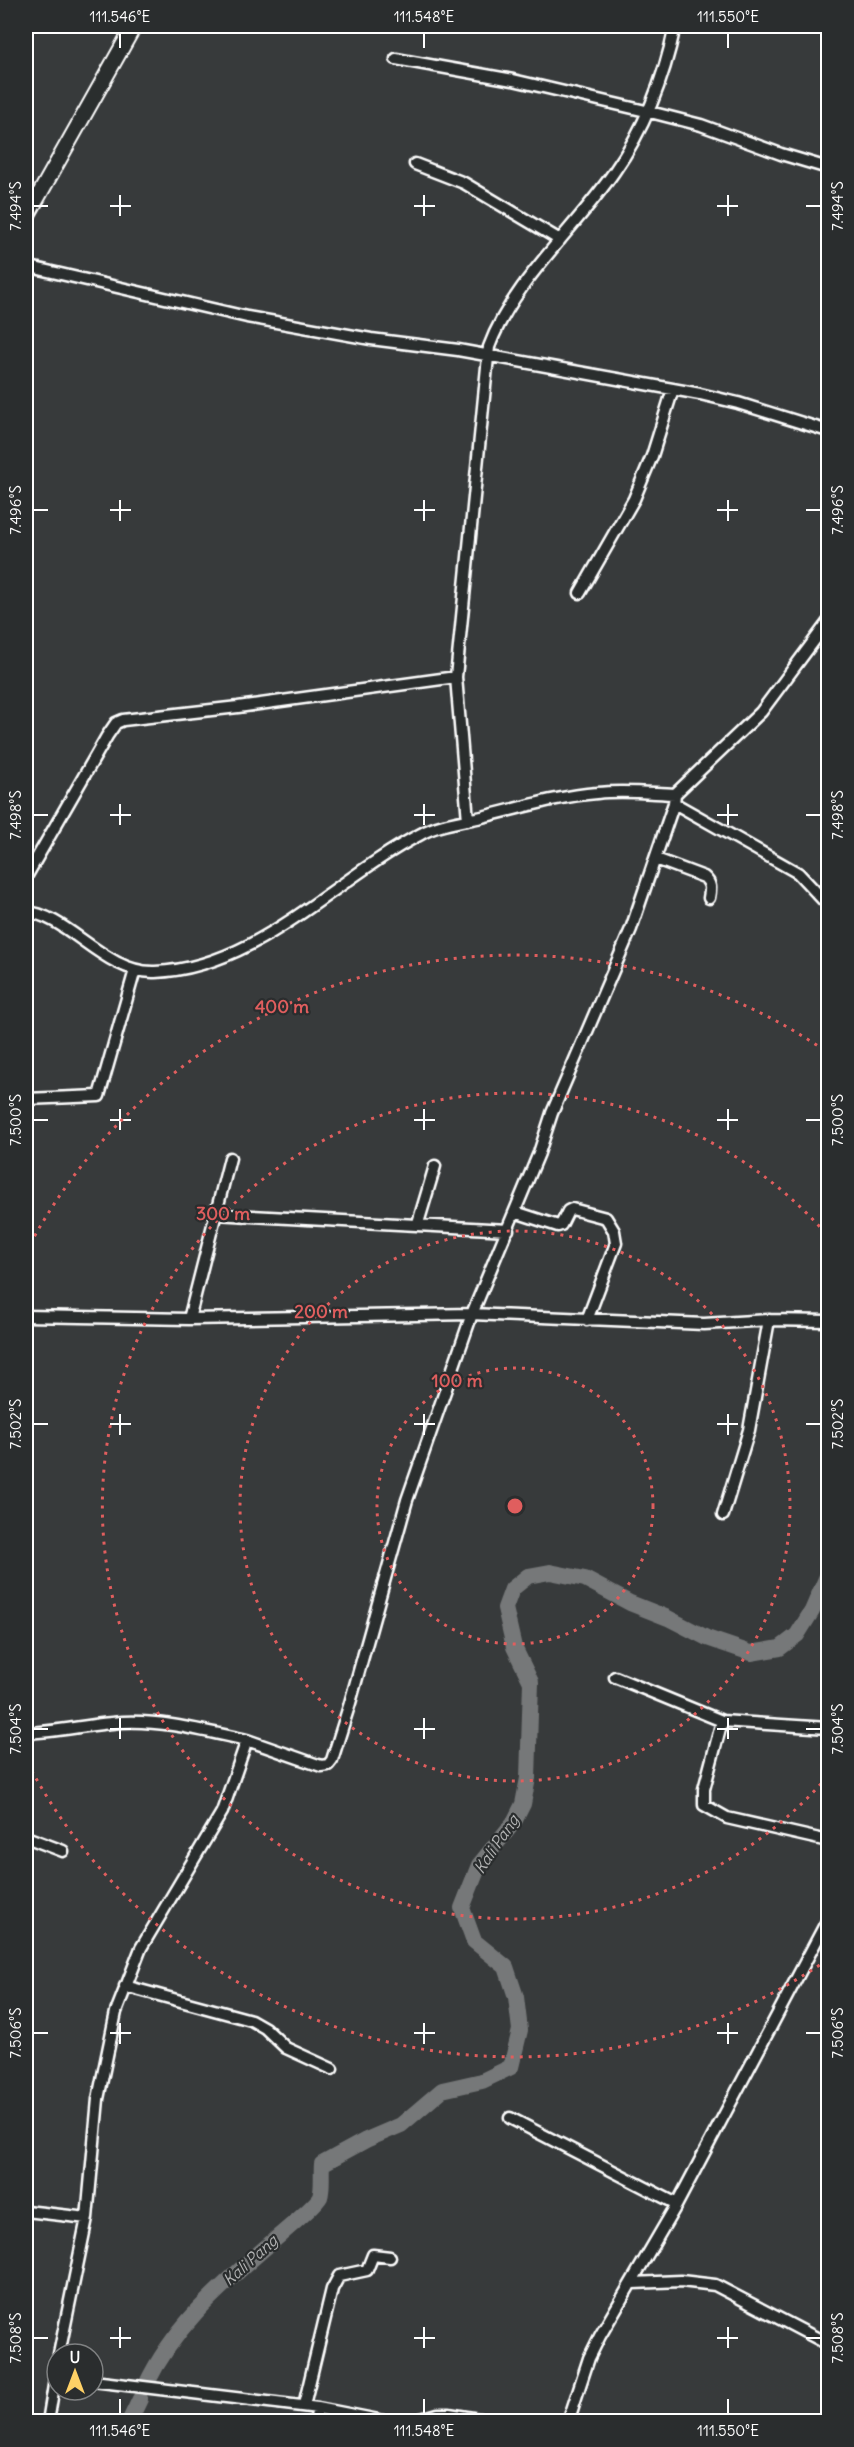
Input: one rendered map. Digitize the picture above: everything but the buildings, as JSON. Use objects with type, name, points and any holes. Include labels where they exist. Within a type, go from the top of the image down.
[{"type":"street","points":[[26,219],[134,26]]},
{"type":"street","points":[[468,820],[457,683],[487,356],[494,334],[504,315],[614,172],[650,112],[669,54],[675,26]]},
{"type":"street","points":[[396,59],[513,80],[701,124],[781,154],[828,168]]},
{"type":"street","points":[[415,164],[464,183],[560,240]]},
{"type":"street","points":[[26,266],[247,317],[371,339],[458,350],[673,389],[738,403],[828,431]]},
{"type":"street","points":[[580,592],[634,499],[652,456],[673,389]]},
{"type":"street","points":[[26,1733],[123,1722],[147,1723],[206,1731],[248,1740],[321,1766],[328,1765],[332,1760],[407,1500],[472,1314],[539,1153],[552,1113],[631,929],[674,799],[761,712],[828,622]]},
{"type":"street","points":[[26,877],[116,723],[123,720],[457,683]]},
{"type":"street","points":[[26,912],[54,922],[104,955],[135,970],[154,972],[185,969],[214,962],[264,937],[423,832],[595,793],[674,799],[798,873],[828,905]]},
{"type":"street","points":[[656,859],[704,877],[711,887],[710,898]]},
{"type":"street","points":[[26,1099],[99,1095],[135,970]]},
{"type":"street","points":[[189,1319],[230,1158]]},
{"type":"street","points":[[418,1223],[435,1166]]},
{"type":"street","points":[[515,1212],[558,1226],[561,1225],[568,1211],[572,1209],[606,1218],[611,1224],[616,1243],[587,1320]]},
{"type":"street","points":[[215,1214],[418,1223],[508,1230]]},
{"type":"street","points":[[26,1316],[189,1319],[472,1314],[704,1324],[769,1320],[828,1321]]},
{"type":"street","points":[[723,1515],[749,1430],[769,1320]]},
{"type":"street","points":[[615,1677],[722,1721],[828,1728]]},
{"type":"street","points":[[722,1721],[704,1789],[704,1805],[727,1818],[828,1841]]},
{"type":"street","points":[[61,2342],[87,2218],[98,2100],[116,2012],[141,1948],[222,1812],[248,1740]]},
{"type":"street","points":[[26,1837],[63,1851]]},
{"type":"street","points":[[568,2421],[589,2358],[677,2204],[827,1924]]},
{"type":"street","points":[[125,1986],[251,2020],[265,2028],[286,2048],[332,2070]]},
{"type":"street","points":[[510,2118],[677,2204]]},
{"type":"street","points":[[26,2211],[87,2218]]},
{"type":"street","points":[[304,2405],[332,2289],[339,2276],[367,2270],[373,2255],[390,2257]]},
{"type":"street","points":[[633,2283],[681,2282],[715,2285],[826,2343]]},
{"type":"street","points":[[105,2383],[176,2393],[304,2405],[389,2421]]},
{"type":"street","points":[[48,2421],[51,2402]]},
{"type":"street","points":[[315,2421],[318,2408]]},
{"type":"street","points":[[411,2421],[438,2414],[449,2414],[496,2421]]},
{"type":"waterway","name":"Kali Pang","points":[[146,2385],[170,2344],[198,2310],[317,2202],[321,2193],[322,2164],[366,2140],[401,2125],[442,2090],[482,2081],[511,2067],[520,2030],[516,1997],[506,1967],[474,1941],[462,1908],[479,1865],[514,1822],[523,1804],[528,1778],[531,1682],[514,1647],[505,1608],[512,1589],[528,1576],[550,1572],[585,1579],[630,1603],[668,1618],[707,1638],[751,1653],[780,1648],[797,1635],[812,1611],[828,1574]]},
{"type":"waterway","name":"Kali Pang","points":[[129,2422],[140,2399]]}]
